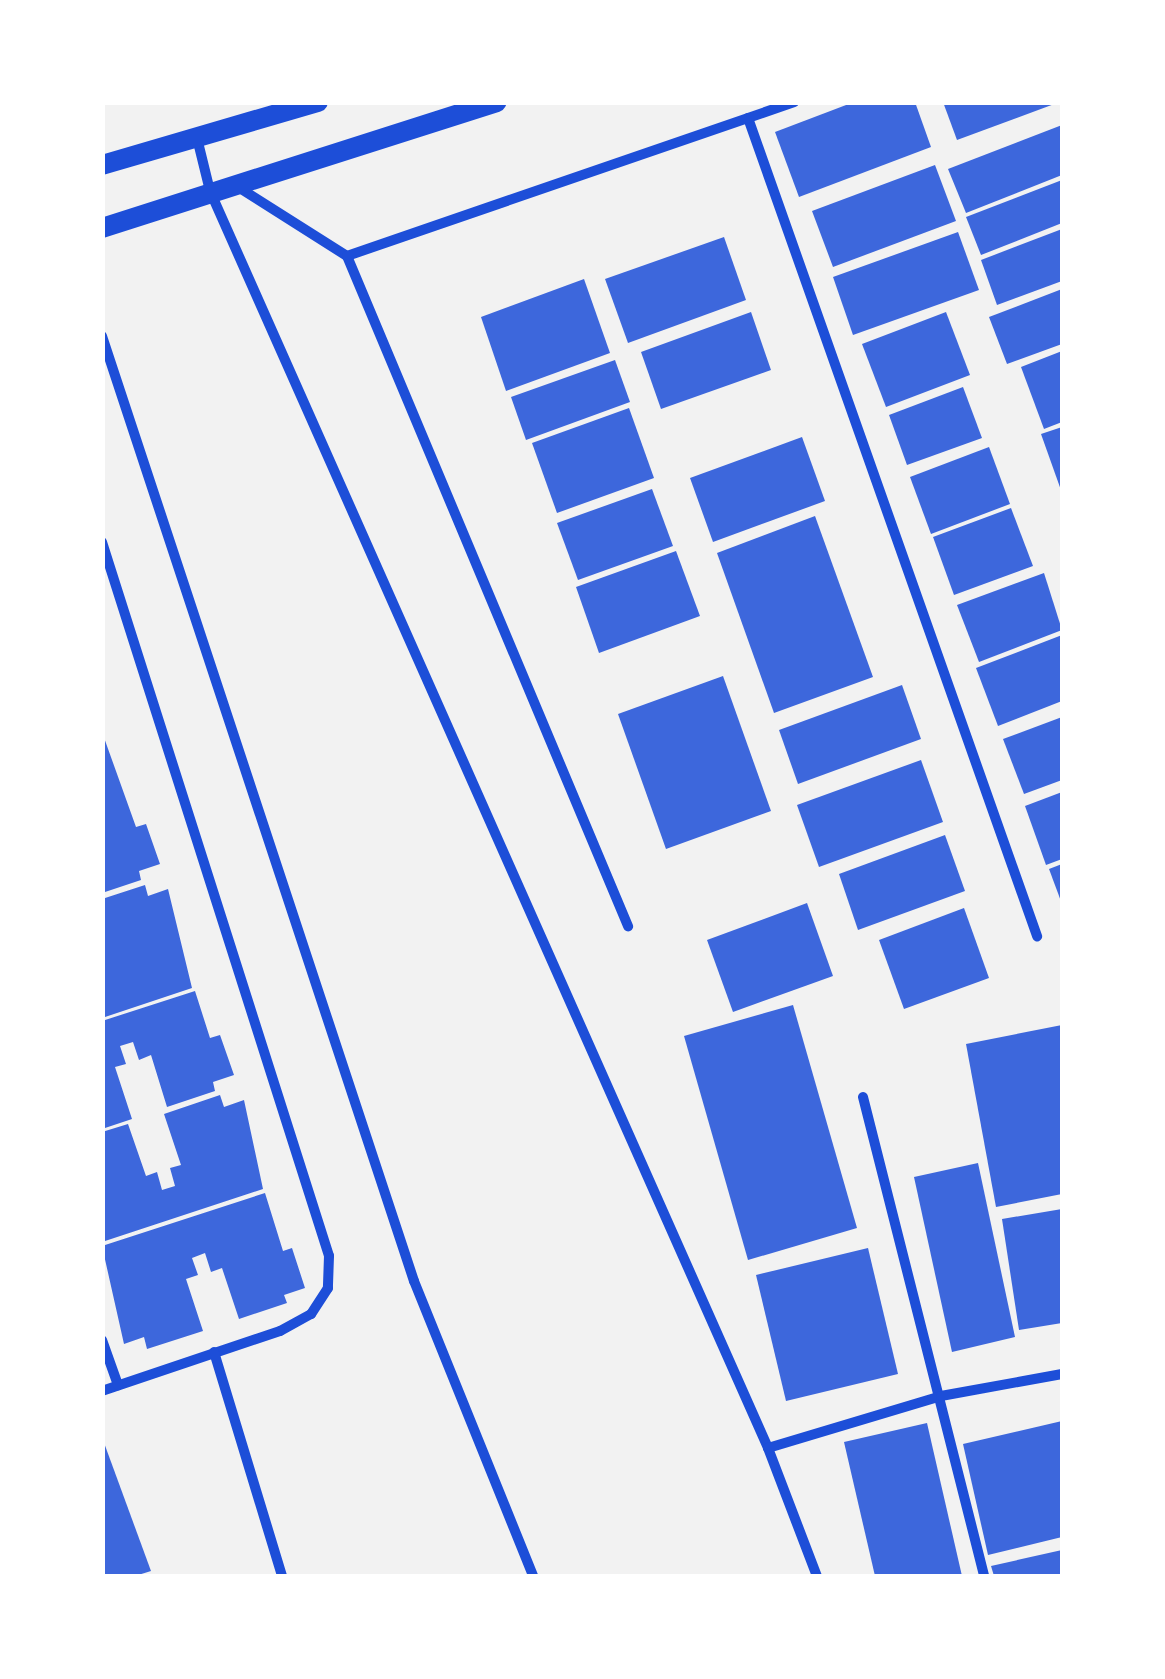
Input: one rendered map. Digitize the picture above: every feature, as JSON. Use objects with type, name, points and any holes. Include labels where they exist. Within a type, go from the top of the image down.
[{"type":"main road","points":[[102,165],[318,102]]},
{"type":"main road","points":[[102,228],[496,102]]},
{"type":"street","points":[[347,256],[794,102]]},
{"type":"street","points":[[748,118],[1037,936]]},
{"type":"street","points":[[198,138],[210,191],[768,1448],[817,1576]]},
{"type":"street","points":[[234,185],[347,256],[628,926]]},
{"type":"street","points":[[102,336],[414,1282],[533,1576]]},
{"type":"street","points":[[102,542],[329,1256],[328,1288],[311,1314],[280,1332],[102,1390]]},
{"type":"street","points":[[864,1097],[984,1576]]},
{"type":"street","points":[[102,1340],[118,1386]]},
{"type":"street","points":[[214,1352],[282,1576]]},
{"type":"street","points":[[768,1448],[941,1396],[1062,1374]]},
{"type":"building","points":[[854,102],[915,102],[931,147],[799,197],[775,132]]},
{"type":"building","points":[[943,102],[1057,102],[1057,103],[957,140]]},
{"type":"building","points":[[1062,125],[1062,175],[966,213],[948,169]]},
{"type":"building","points":[[935,165],[956,221],[833,267],[812,211]]},
{"type":"building","points":[[1062,180],[1062,223],[981,255],[966,217]]},
{"type":"building","points":[[1062,229],[1062,281],[997,305],[981,260]]},
{"type":"building","points":[[958,232],[979,290],[853,335],[833,277]]},
{"type":"building","points":[[724,237],[746,300],[628,343],[605,279]]},
{"type":"building","points":[[584,279],[610,353],[506,391],[481,317]]},
{"type":"building","points":[[1062,289],[1062,344],[1007,364],[989,317]]},
{"type":"building","points":[[751,312],[771,370],[661,409],[641,352]]},
{"type":"building","points":[[946,312],[970,375],[886,407],[862,344]]},
{"type":"building","points":[[1062,351],[1062,422],[1044,429],[1021,367]]},
{"type":"building","points":[[615,360],[630,402],[526,440],[511,397]]},
{"type":"building","points":[[963,387],[982,438],[907,465],[889,415]]},
{"type":"building","points":[[629,408],[654,478],[557,513],[532,443]]},
{"type":"building","points":[[1062,427],[1062,493],[1041,434]]},
{"type":"building","points":[[802,437],[825,501],[713,542],[690,478]]},
{"type":"building","points":[[989,447],[1010,504],[931,534],[910,477]]},
{"type":"building","points":[[652,489],[673,546],[578,580],[557,523]]},
{"type":"building","points":[[1011,508],[1033,566],[954,595],[933,537]]},
{"type":"building","points":[[815,516],[873,677],[774,713],[717,553]]},
{"type":"building","points":[[676,551],[700,616],[599,653],[576,587]]},
{"type":"building","points":[[1044,573],[1062,630],[979,662],[957,605]]},
{"type":"building","points":[[1062,635],[1062,701],[998,726],[976,668]]},
{"type":"building","points":[[723,676],[771,811],[666,849],[618,714]]},
{"type":"building","points":[[902,685],[921,739],[798,784],[779,730]]},
{"type":"building","points":[[1062,717],[1062,780],[1024,794],[1003,739]]},
{"type":"building","points":[[102,732],[136,827],[146,824],[160,864],[139,871],[141,880],[102,893]]},
{"type":"building","points":[[921,760],[943,822],[819,867],[797,805]]},
{"type":"building","points":[[1062,792],[1062,859],[1046,865],[1025,806]]},
{"type":"building","points":[[945,835],[965,891],[858,930],[839,874]]},
{"type":"building","points":[[1062,864],[1062,904],[1049,869]]},
{"type":"building","points":[[145,885],[148,896],[168,889],[192,988],[102,1018],[102,899]]},
{"type":"building","points":[[807,903],[833,976],[733,1012],[707,940]]},
{"type":"building","points":[[964,908],[989,978],[904,1009],[879,940]]},
{"type":"building","points":[[195,991],[210,1038],[220,1035],[234,1075],[213,1082],[215,1091],[167,1107],[151,1055],[139,1060],[133,1042],[120,1046],[126,1064],[115,1067],[132,1119],[102,1129],[102,1021]]},
{"type":"building","points":[[793,1005],[857,1228],[748,1260],[684,1036]]},
{"type":"building","points":[[1062,1025],[1062,1194],[996,1207],[966,1044]]},
{"type":"building","points":[[220,1095],[224,1107],[244,1100],[263,1189],[102,1242],[102,1132],[128,1124],[146,1176],[157,1172],[162,1190],[175,1186],[170,1168],[181,1165],[164,1114]]},
{"type":"building","points":[[978,1163],[1015,1337],[952,1352],[914,1177]]},
{"type":"building","points":[[265,1193],[283,1251],[292,1248],[305,1288],[284,1295],[287,1303],[239,1319],[222,1268],[211,1272],[205,1253],[192,1258],[198,1275],[186,1279],[203,1331],[147,1349],[144,1337],[124,1344],[102,1246]]},
{"type":"building","points":[[1062,1209],[1062,1323],[1019,1330],[1002,1219]]},
{"type":"building","points":[[868,1248],[898,1374],[786,1401],[756,1275]]},
{"type":"building","points":[[1062,1421],[1062,1537],[988,1555],[963,1444]]},
{"type":"building","points":[[927,1423],[962,1576],[875,1576],[844,1442]]},
{"type":"building","points":[[103,1440],[151,1571],[135,1576],[102,1576]]},
{"type":"building","points":[[1062,1550],[1062,1576],[994,1576],[991,1566]]}]
